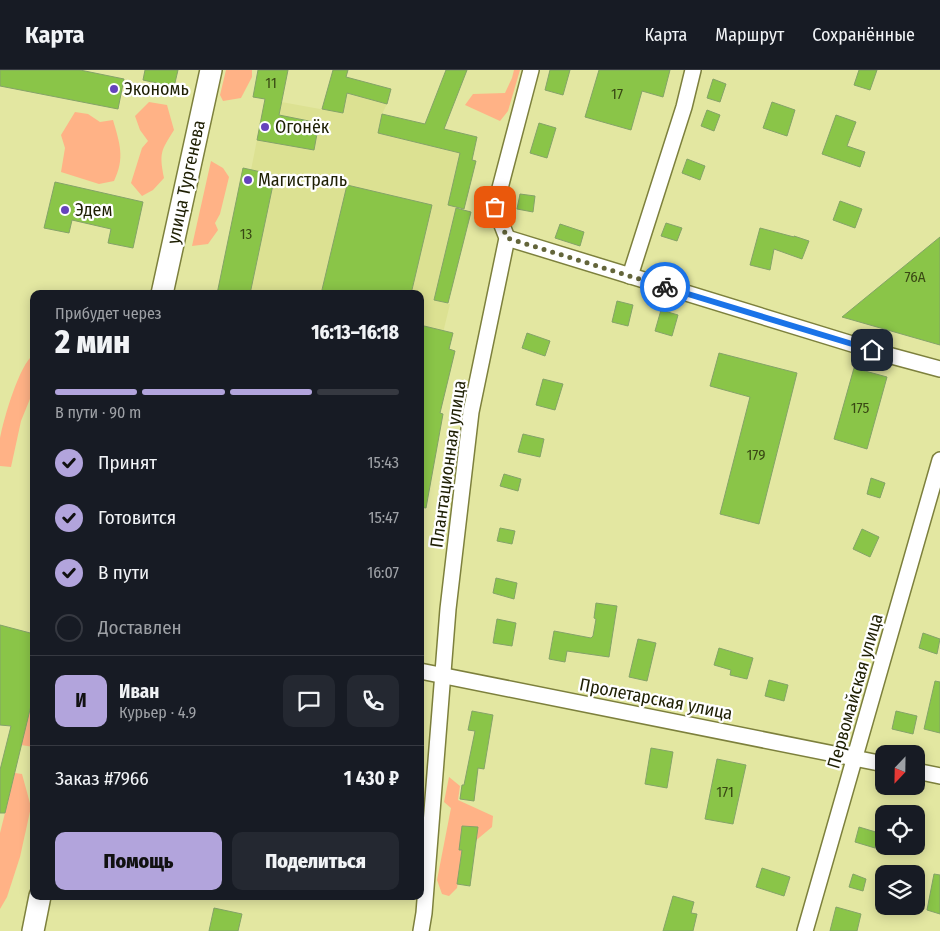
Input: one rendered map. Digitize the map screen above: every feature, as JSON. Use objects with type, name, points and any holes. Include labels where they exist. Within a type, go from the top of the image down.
[{"type":"main road","name":"улица Тургенева","points":[[163,290],[211,70]]},
{"type":"main road","points":[[33,931],[39,900]]},
{"type":"street","points":[[530,70],[495,207],[507,238],[888,355],[940,369]]},
{"type":"street","points":[[630,276],[684,107],[693,70]]},
{"type":"street","name":"Плантационная улица","points":[[421,931],[448,609],[470,412],[507,238]]},
{"type":"street","name":"Первомайская улица","points":[[805,931],[940,460]]},
{"type":"street","name":"Пролетарская улица","points":[[424,672],[875,762]]},
{"type":"street","points":[[925,773],[940,776]]},
{"type":"shaded area","points":[[226,70],[252,70],[252,77],[241,98],[223,101],[220,95]]},
{"type":"shaded area","points":[[514,70],[520,70],[508,111],[500,121],[465,105],[473,94],[505,93]]},
{"type":"shaded area","points":[[347,93],[387,104],[382,114],[378,133],[460,153],[448,205],[457,207],[434,300],[450,304],[431,382],[424,380],[424,290],[218,290],[243,168],[251,170],[265,99],[342,113]]},
{"type":"shaded area","points":[[149,102],[167,105],[174,130],[162,152],[164,178],[153,190],[142,196],[131,183],[142,148],[148,141],[140,130],[135,116]]},
{"type":"shaded area","points":[[75,112],[88,114],[100,122],[113,120],[120,151],[119,165],[114,181],[99,184],[61,172],[65,148],[61,135]]},
{"type":"shaded area","points":[[211,161],[223,168],[229,177],[220,214],[215,223],[218,230],[208,244],[192,246]]},
{"type":"shaded area","points":[[30,358],[30,399],[21,421],[11,467],[0,466],[0,438],[18,380]]},
{"type":"shaded area","points":[[30,709],[30,746],[21,745]]},
{"type":"shaded area","points":[[15,773],[22,774],[30,803],[30,812],[20,857],[7,897],[0,909],[0,833]]},
{"type":"shaded area","points":[[449,777],[460,786],[458,800],[493,816],[492,827],[462,852],[457,888],[449,896],[442,894],[437,880],[451,808],[444,802]]},
{"type":"building","points":[[0,70],[80,70],[124,79],[118,109],[0,86]]},
{"type":"building","points":[[145,70],[178,70],[174,87],[143,80]]},
{"type":"building","points":[[258,70],[288,70],[279,115],[319,123],[314,150],[257,140],[265,99],[253,97]]},
{"type":"building","points":[[333,70],[348,70],[346,77],[391,89],[387,104],[347,93],[343,113],[322,109]]},
{"type":"building","points":[[446,70],[467,70],[444,129],[477,137],[472,160],[476,161],[464,209],[448,205],[460,153],[378,133],[382,114],[425,124]]},
{"type":"building","points":[[550,70],[570,70],[563,95],[545,90]]},
{"type":"building","points":[[599,70],[670,70],[663,97],[642,91],[631,130],[585,117]]},
{"type":"building","points":[[859,70],[877,70],[870,90],[854,85]]},
{"type":"building","points":[[713,79],[726,84],[720,102],[707,98]]},
{"type":"building","points":[[772,102],[795,110],[787,136],[763,128]]},
{"type":"building","points":[[707,110],[720,115],[714,131],[701,126]]},
{"type":"building","points":[[836,115],[856,122],[847,146],[865,152],[860,167],[822,154]]},
{"type":"building","points":[[539,123],[556,128],[547,158],[530,153]]},
{"type":"building","points":[[687,159],[705,166],[700,180],[682,173]]},
{"type":"building","points":[[243,168],[275,175],[251,290],[218,290]]},
{"type":"building","points":[[55,182],[143,202],[133,248],[108,243],[111,229],[72,220],[69,233],[44,228]]},
{"type":"building","points":[[347,185],[432,205],[412,290],[322,290]]},
{"type":"building","points":[[520,194],[535,196],[533,212],[517,209]]},
{"type":"building","points":[[840,201],[862,209],[855,228],[833,220]]},
{"type":"building","points":[[456,208],[471,212],[448,303],[434,300]]},
{"type":"building","points":[[666,223],[682,228],[677,241],[661,236]]},
{"type":"building","points":[[560,224],[584,232],[580,246],[555,238]]},
{"type":"building","points":[[760,228],[809,241],[802,259],[774,249],[770,270],[750,265]]},
{"type":"building","points":[[940,237],[940,345],[842,317]]},
{"type":"building","points":[[617,301],[633,305],[628,326],[612,322]]},
{"type":"building","points":[[661,310],[678,315],[672,336],[655,331]]},
{"type":"building","points":[[424,326],[453,333],[449,349],[455,351],[440,413],[443,414],[426,508],[424,508]]},
{"type":"building","points":[[527,333],[550,341],[545,356],[522,348]]},
{"type":"building","points":[[719,353],[797,373],[759,524],[720,514],[750,397],[710,386]]},
{"type":"building","points":[[854,368],[887,377],[867,449],[834,439]]},
{"type":"building","points":[[543,379],[563,384],[555,410],[536,405]]},
{"type":"building","points":[[523,434],[544,439],[540,457],[518,452]]},
{"type":"building","points":[[504,474],[521,479],[518,491],[500,486]]},
{"type":"building","points":[[871,478],[885,483],[880,498],[867,494]]},
{"type":"building","points":[[500,528],[515,531],[512,544],[497,541]]},
{"type":"building","points":[[862,529],[879,537],[870,557],[853,549]]},
{"type":"building","points":[[496,578],[517,583],[514,599],[493,593]]},
{"type":"building","points":[[596,603],[617,606],[609,657],[567,651],[565,662],[549,659],[554,631],[591,638],[593,636]]},
{"type":"building","points":[[497,619],[516,623],[512,646],[493,643]]},
{"type":"building","points":[[0,625],[30,633],[30,710],[5,813],[0,813],[0,770],[11,726],[0,725]]},
{"type":"building","points":[[923,633],[940,639],[937,654],[919,648]]},
{"type":"building","points":[[638,639],[656,643],[647,681],[629,677]]},
{"type":"building","points":[[719,648],[753,658],[747,679],[730,675],[731,670],[714,665]]},
{"type":"building","points":[[769,680],[788,685],[784,701],[765,696]]},
{"type":"building","points":[[935,681],[940,682],[940,733],[924,729]]},
{"type":"building","points":[[472,711],[493,715],[484,769],[478,768],[474,801],[460,799],[475,731],[468,730]]},
{"type":"building","points":[[896,711],[917,716],[913,734],[892,729]]},
{"type":"building","points":[[651,748],[673,752],[667,788],[645,784]]},
{"type":"building","points":[[717,759],[746,765],[733,824],[705,819]]},
{"type":"building","points":[[462,826],[478,827],[470,886],[457,884],[462,850],[459,850]]},
{"type":"building","points":[[859,827],[875,832],[875,848],[855,842]]},
{"type":"building","points":[[762,868],[790,877],[784,896],[756,887]]},
{"type":"building","points":[[853,874],[866,879],[863,891],[849,887]]},
{"type":"building","points":[[934,874],[940,875],[940,914],[927,910]]},
{"type":"building","points":[[673,896],[694,902],[691,913],[697,914],[693,931],[663,931]]},
{"type":"building","points":[[836,907],[861,914],[857,931],[830,931]]},
{"type":"building","points":[[214,908],[242,914],[238,931],[209,931]]},
{"type":"way so far","points":[[495,207],[507,238],[665,287]]},
{"type":"place","name":"Экономь","points":[[114,89]]},
{"type":"place","name":"Огонёк","points":[[265,127]]},
{"type":"place","name":"Магистраль","points":[[248,180]]},
{"type":"place","name":"Эдем","points":[[65,210]]},
{"type":"route","points":[[665,287],[872,350]]}]
